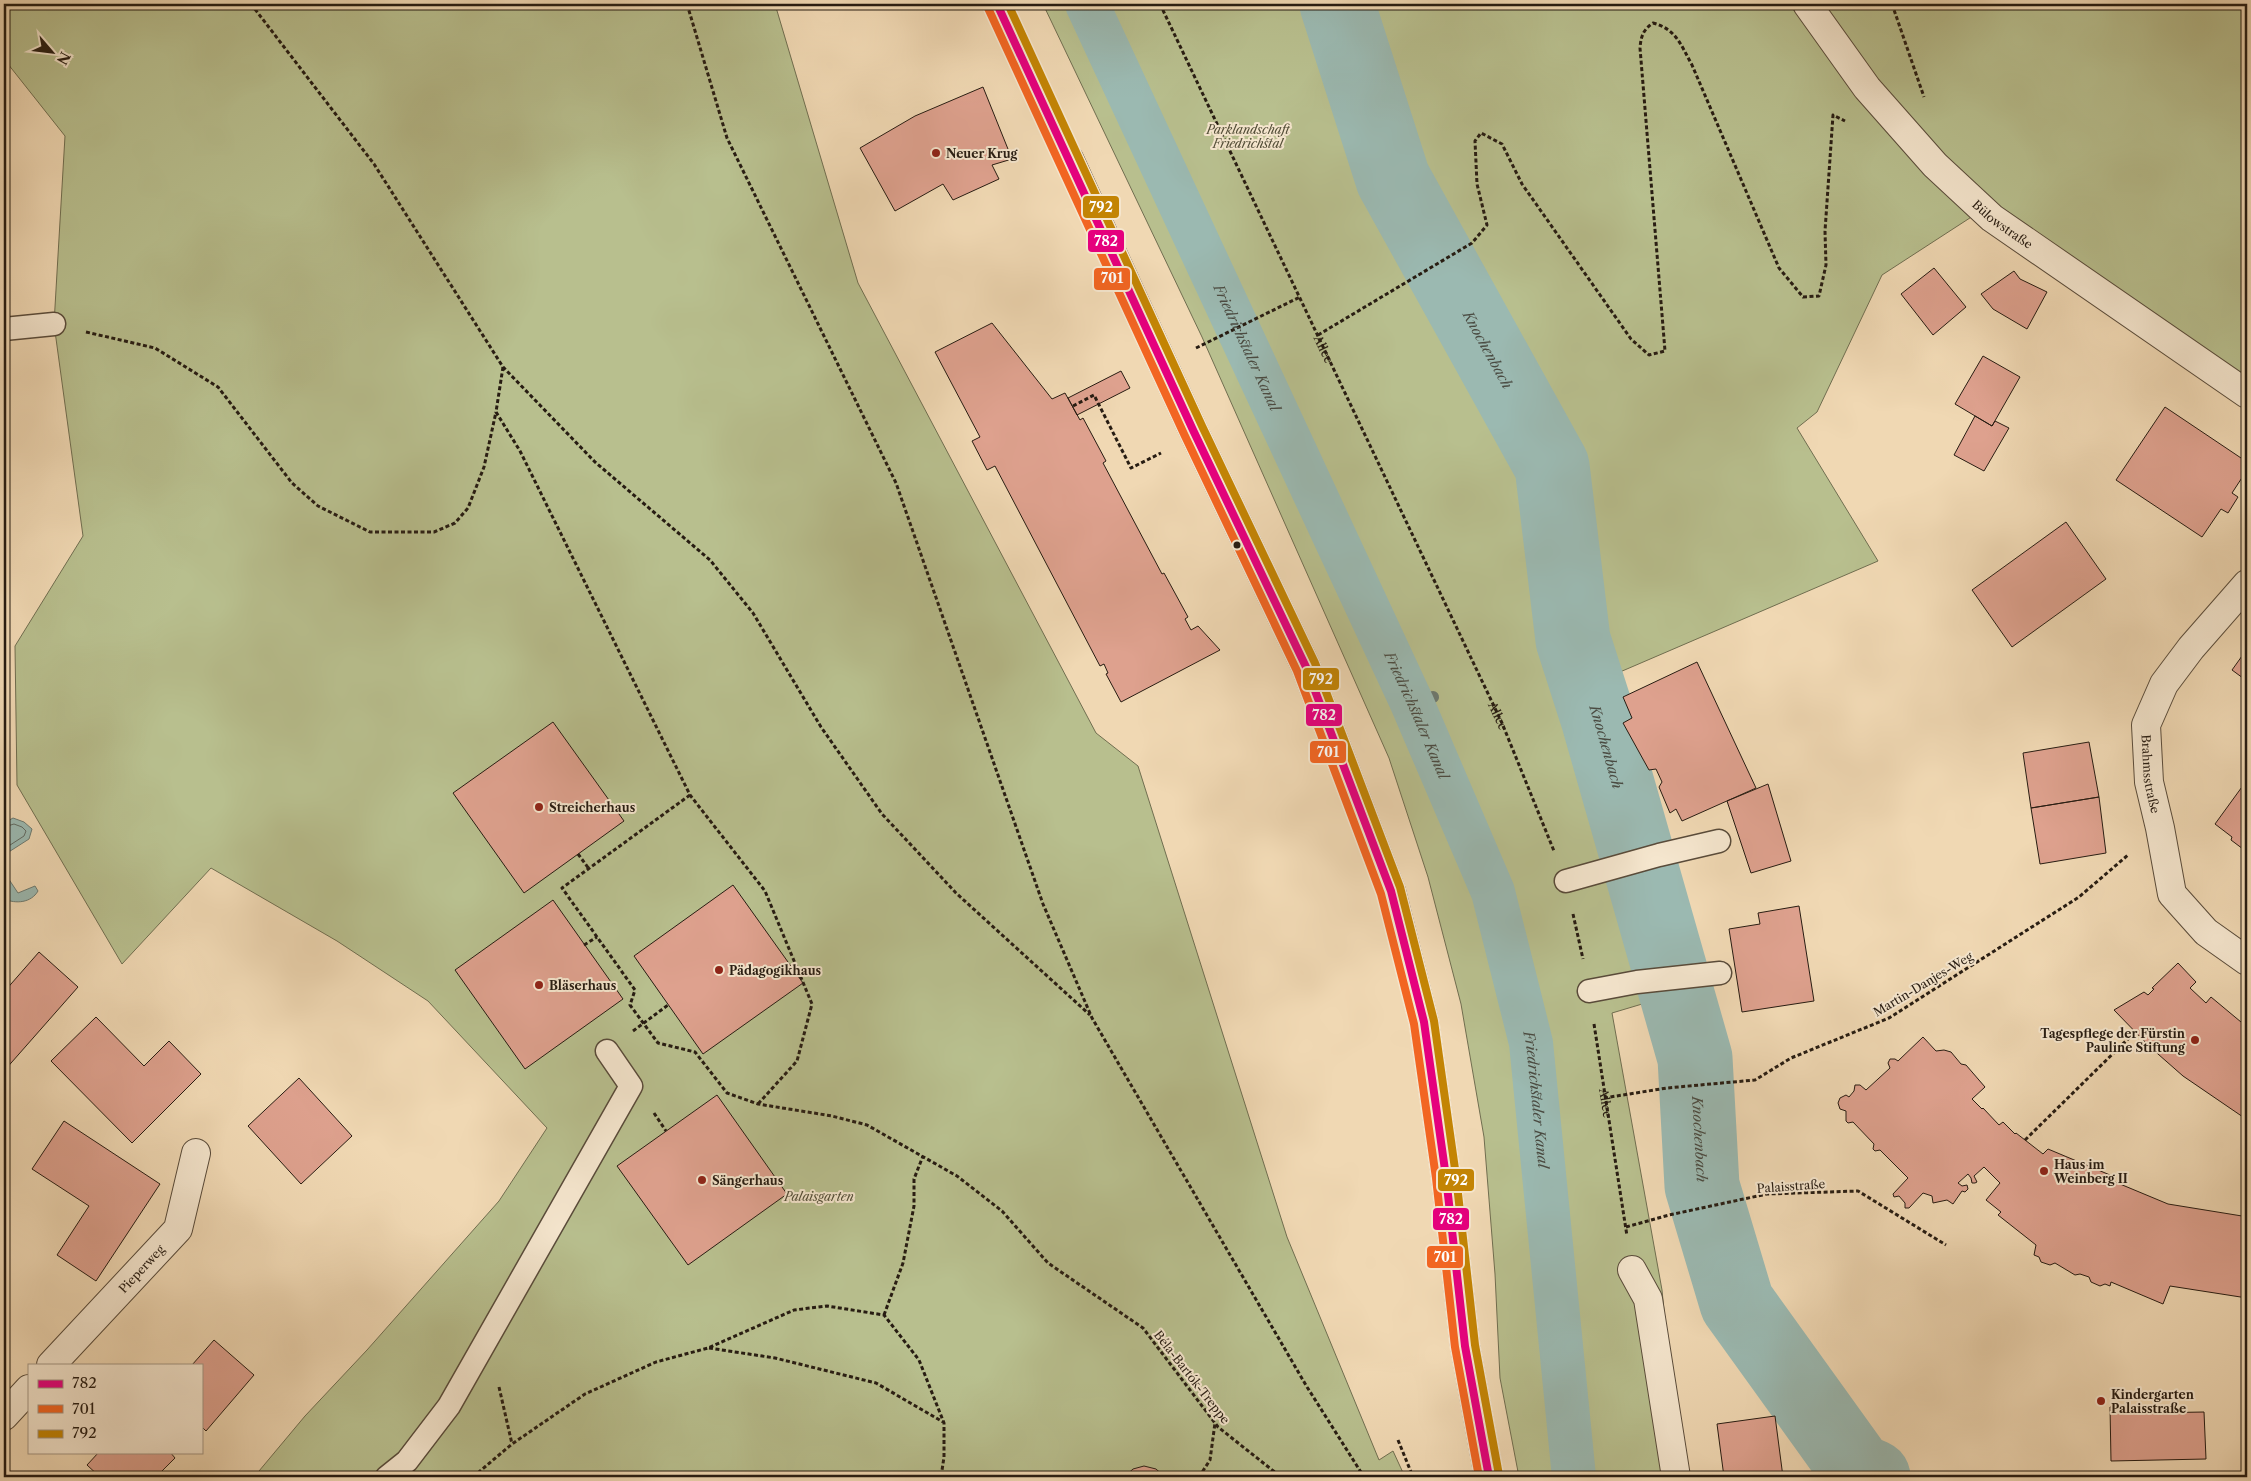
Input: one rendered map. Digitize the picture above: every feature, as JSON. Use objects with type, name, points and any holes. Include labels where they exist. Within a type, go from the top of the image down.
[{"type":"street","name":"Bülowstraße","points":[[1807,4],[1867,88],[1935,164],[1992,218],[2247,394]]},
{"type":"street","points":[[1069,159],[1193,430],[1306,667],[1392,891],[1424,1022],[1446,1177],[1465,1346],[1489,1477]]},
{"type":"street","name":"Brahmsstraße","points":[[2247,584],[2191,648],[2164,684],[2146,725],[2149,782],[2160,828],[2172,894],[2206,932],[2247,961]]},
{"type":"street","name":"Pieperweg","points":[[53,1364],[178,1229],[196,1153]]},
{"type":"street","points":[[1632,1270],[1648,1299],[1676,1477]]},
{"type":"street","points":[[4,1416],[28,1390]]},
{"type":"lane","points":[[4,329],[54,324]]},
{"type":"lane","points":[[1566,881],[1659,855],[1719,841]]},
{"type":"lane","points":[[1589,991],[1637,982],[1720,973]]},
{"type":"lane","points":[[387,1477],[407,1460],[449,1406],[631,1086],[607,1051]]},
{"type":"path","points":[[251,4],[374,164],[503,367],[595,462],[710,560],[753,613],[821,727],[882,814],[956,893],[1092,1018]]},
{"type":"path","points":[[687,4],[727,138],[896,483],[1043,904],[1092,1018],[1306,1387],[1364,1477]]},
{"type":"path","name":"Allee","points":[[1160,4],[1502,724],[1566,881],[1589,991],[1632,1270]]},
{"type":"path","points":[[1892,4],[1924,100]]},
{"type":"path","points":[[1318,334],[1472,242],[1486,225],[1477,184],[1475,141],[1482,133],[1502,144],[1522,184],[1630,339],[1649,355],[1666,351],[1640,48],[1645,28],[1653,23],[1665,26],[1676,36],[1692,64],[1779,268],[1802,297],[1819,296],[1826,265],[1825,231],[1833,115]]},
{"type":"path","points":[[1195,348],[1300,297]]},
{"type":"path","points":[[54,324],[156,348],[218,387],[292,483],[318,506],[370,532],[434,532],[455,523],[468,508],[484,467],[496,412],[503,367]]},
{"type":"path","points":[[1073,406],[1094,395],[1131,468],[1161,453]]},
{"type":"path","points":[[496,412],[520,450],[690,795],[765,891],[812,1004],[797,1061],[758,1104]]},
{"type":"path","points":[[584,945],[596,937],[562,888],[690,795]]},
{"type":"path","name":"Martin-Danjes-Weg","points":[[1604,1098],[1667,1088],[1755,1080],[1791,1058],[1890,1018],[2079,897],[2160,828]]},
{"type":"path","points":[[578,854],[589,869]]},
{"type":"path","name":"Béla-Bartók-Treppe","points":[[596,937],[634,990],[630,1005],[658,1043],[695,1052],[727,1093],[758,1104],[832,1116],[867,1125],[957,1176],[1002,1211],[1048,1263],[1143,1328],[1215,1423],[1281,1477]]},
{"type":"path","points":[[630,1034],[668,1006]]},
{"type":"path","points":[[2025,1140],[2135,1032]]},
{"type":"path","points":[[654,1112],[666,1131]]},
{"type":"path","points":[[884,1316],[903,1263],[914,1206],[914,1179],[923,1156]]},
{"type":"path","name":"Palaisstraße","points":[[1626,1227],[1669,1215],[1767,1194],[1858,1191],[1946,1245]]},
{"type":"path","points":[[473,1477],[512,1444],[585,1394],[656,1362],[708,1348],[794,1310],[827,1306],[884,1316],[920,1360],[944,1423],[944,1457],[941,1477]]},
{"type":"path","points":[[487,1340],[512,1444]]},
{"type":"path","points":[[708,1348],[775,1358],[876,1382],[944,1423]]},
{"type":"path","points":[[1199,1477],[1210,1460],[1215,1423]]},
{"type":"path","points":[[1398,1440],[1413,1477]]},
{"type":"green space","name":"Palaisgarten","points":[[4,4],[775,4],[858,283],[1096,733],[1138,766],[1287,1237],[1379,1460],[1393,1451],[1405,1477],[254,1477],[305,1416],[367,1350],[499,1201],[547,1128],[428,1001],[337,941],[211,868],[122,964],[17,785],[15,646],[83,536],[54,324],[65,136],[4,59]]},
{"type":"green space","name":"Parklandschaft Friedrichstal","points":[[1043,4],[2247,4],[2247,381],[1976,214],[1882,275],[1817,412],[1797,428],[1878,561],[1606,678],[1630,725],[1699,987],[1612,1013],[1662,1290],[1673,1404],[1683,1477],[1519,1477],[1500,1378],[1495,1274],[1484,1137],[1461,1004],[1428,877],[1389,758],[1202,337]]},
{"type":"water","points":[[13,818],[24,822],[32,829],[29,839],[4,855],[4,823]]},
{"type":"water","points":[[4,872],[18,893],[35,886],[38,891],[31,898],[23,901],[13,902],[4,899]]},
{"type":"building","name":"Neuer Krug","points":[[983,87],[1012,159],[992,165],[999,179],[953,200],[943,184],[895,211],[860,148],[915,116]]},
{"type":"building","points":[[1934,268],[1966,307],[1933,335],[1901,294]]},
{"type":"building","points":[[2014,271],[2020,279],[2047,292],[2027,329],[1993,309],[1981,294]]},
{"type":"building","points":[[992,323],[1052,399],[1065,393],[1080,420],[1083,418],[1106,461],[1103,463],[1162,574],[1164,573],[1188,617],[1185,619],[1191,630],[1198,626],[1220,650],[1121,702],[1106,674],[1108,673],[1104,664],[1100,666],[995,466],[987,470],[972,441],[980,437],[935,352]]},
{"type":"building","points":[[1983,356],[2020,377],[1992,426],[1955,404]]},
{"type":"building","points":[[1121,371],[1130,388],[1077,415],[1068,398]]},
{"type":"building","points":[[2165,407],[2247,462],[2247,470],[2232,493],[2238,497],[2228,513],[2221,509],[2202,537],[2116,480]]},
{"type":"building","points":[[1975,416],[1992,426],[1995,421],[2009,428],[1984,471],[1954,455]]},
{"type":"building","points":[[2066,522],[2106,579],[2012,647],[1972,590]]},
{"type":"building","points":[[2247,649],[2247,681],[2232,670]]},
{"type":"building","points":[[1697,662],[1756,788],[1682,821],[1676,809],[1670,813],[1659,787],[1662,782],[1656,769],[1649,770],[1623,723],[1632,718],[1623,697]]},
{"type":"building","name":"Streicherhaus","points":[[553,722],[624,821],[524,893],[453,793]]},
{"type":"building","points":[[2089,742],[2099,797],[2031,808],[2023,753]]},
{"type":"building","points":[[2247,780],[2247,852],[2231,840],[2232,837],[2215,824]]},
{"type":"building","points":[[1768,784],[1791,861],[1751,873],[1727,801]]},
{"type":"building","points":[[2099,797],[2106,853],[2040,864],[2031,808]]},
{"type":"building","name":"Pädagogikhaus","points":[[733,885],[803,983],[703,1054],[634,956]]},
{"type":"building","name":"Bläserhaus","points":[[553,900],[623,999],[525,1069],[455,970]]},
{"type":"building","points":[[1799,906],[1814,1001],[1742,1012],[1729,929],[1760,924],[1758,913]]},
{"type":"building","points":[[39,952],[78,987],[4,1071],[4,992]]},
{"type":"building","name":"Tagespflege der Fürstin Pauline Stiftung","points":[[2178,963],[2196,982],[2190,988],[2206,1003],[2211,997],[2247,1027],[2247,1103],[2243,1117],[2183,1076],[2150,1047],[2114,1010],[2144,992],[2148,995],[2154,989],[2152,988]]},
{"type":"building","points":[[96,1017],[144,1066],[169,1041],[201,1074],[132,1143],[51,1061]]},
{"type":"building","name":"Haus im Weinberg II","points":[[1923,1037],[1936,1051],[1944,1050],[1951,1052],[1961,1064],[1966,1065],[1985,1087],[1972,1099],[1982,1109],[1999,1125],[2003,1122],[2015,1134],[2043,1154],[2048,1149],[2110,1175],[2108,1179],[2168,1204],[2242,1216],[2243,1209],[2247,1210],[2247,1298],[2170,1286],[2163,1304],[2111,1282],[2110,1286],[2105,1284],[2100,1286],[2091,1282],[2089,1277],[2080,1274],[2075,1275],[2055,1263],[2050,1265],[2041,1262],[2039,1257],[2034,1255],[2036,1245],[1998,1215],[2001,1212],[1986,1200],[2000,1183],[1984,1167],[1974,1176],[1977,1182],[1972,1183],[1968,1174],[1958,1183],[1962,1186],[1967,1185],[1968,1189],[1965,1192],[1962,1191],[1953,1204],[1947,1200],[1933,1203],[1932,1196],[1923,1193],[1909,1208],[1905,1208],[1905,1203],[1899,1196],[1894,1197],[1893,1194],[1908,1178],[1880,1150],[1875,1151],[1873,1149],[1874,1144],[1853,1122],[1848,1123],[1846,1121],[1846,1111],[1840,1109],[1838,1103],[1840,1098],[1846,1095],[1849,1097],[1854,1091],[1855,1085],[1860,1085],[1866,1090],[1890,1068],[1888,1063],[1890,1059],[1898,1061]]},
{"type":"building","points":[[299,1078],[352,1136],[301,1184],[248,1126]]},
{"type":"building","name":"Sängerhaus","points":[[717,1095],[787,1194],[688,1265],[617,1166]]},
{"type":"building","points":[[64,1121],[160,1184],[96,1281],[57,1255],[89,1206],[32,1169]]},
{"type":"building","points":[[214,1340],[254,1375],[206,1431],[202,1427],[202,1364],[193,1364]]},
{"type":"building","name":"Kindergarten Palaisstraße","points":[[2141,1406],[2141,1409],[2145,1409],[2145,1413],[2204,1412],[2206,1459],[2111,1461],[2110,1407]]},
{"type":"building","points":[[1775,1416],[1783,1477],[1724,1477],[1717,1424]]},
{"type":"building","points":[[97,1454],[172,1454],[175,1458],[156,1477],[100,1477],[87,1465]]},
{"type":"building","points":[[1144,1466],[1156,1469],[1165,1477],[1124,1477],[1133,1469]]},
{"type":"waterway","name":"Friedrichstaler Kanal","points":[[1087,4],[1412,703],[1493,892],[1531,1043],[1574,1477]]},
{"type":"waterway","name":"Knochenbach","points":[[1337,4],[1393,179],[1552,466],[1573,640],[1598,718],[1695,1058],[1702,1186],[1737,1303],[1857,1470],[1873,1477]]},
{"type":"waterway","points":[[1412,703],[1433,697]]},
{"type":"transit line","name":"782","points":[[997,4],[1193,430],[1306,667],[1391,891],[1424,1022],[1446,1177],[1465,1346],[1489,1477]]},
{"type":"transit line","name":"792","points":[[1008,4],[1202,426],[1315,663],[1400,887],[1434,1021],[1456,1176],[1475,1345],[1499,1475]]},
{"type":"transit line","name":"701","points":[[988,8],[1184,434],[1297,671],[1381,894],[1414,1024],[1436,1178],[1455,1347],[1479,1477]]},
{"type":"place","name":"Neuer Krug","points":[[936,153]]},
{"type":"place","name":"Streicherhaus","points":[[539,807]]},
{"type":"place","name":"Pädagogikhaus","points":[[719,970]]},
{"type":"place","name":"Bläserhaus","points":[[539,985]]},
{"type":"place","name":"Tagespflege der Fürstin Pauline Stiftung","points":[[2195,1040]]},
{"type":"place","name":"Haus im Weinberg II","points":[[2044,1171]]},
{"type":"place","name":"Sängerhaus","points":[[702,1180]]},
{"type":"place","name":"Kindergarten Palaisstraße","points":[[2101,1401]]}]
